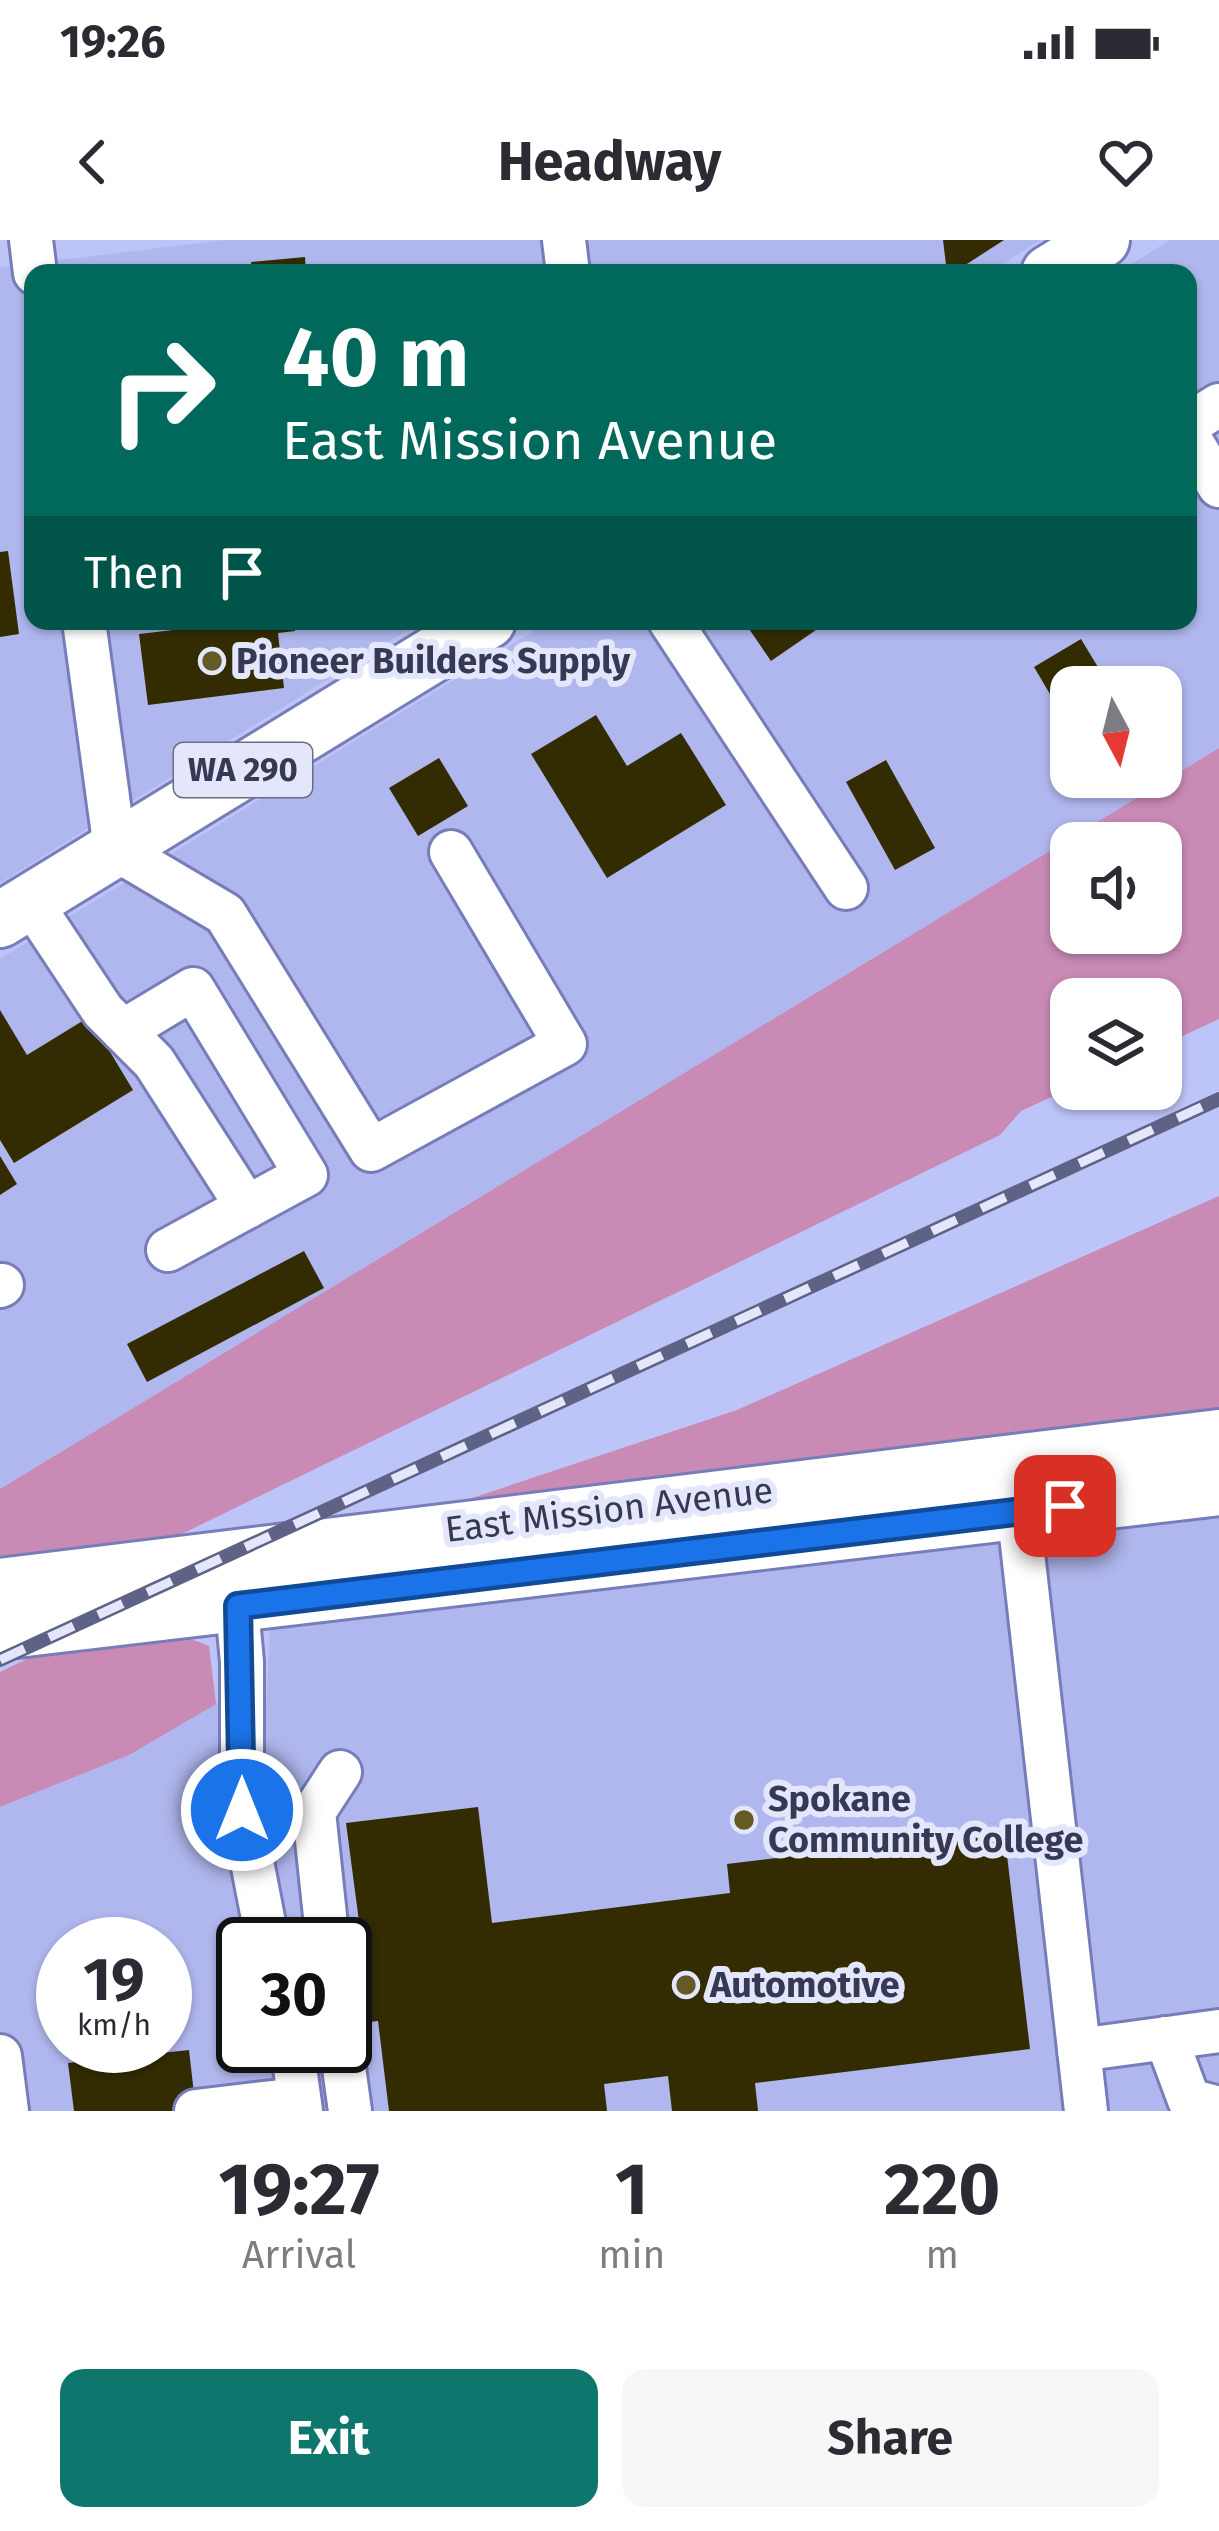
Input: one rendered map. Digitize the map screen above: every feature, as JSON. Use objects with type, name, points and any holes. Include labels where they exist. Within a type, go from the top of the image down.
[{"type":"main road","name":"WA 290","points":[[15,911],[473,630]]},
{"type":"main road","name":"East Mission Avenue","points":[[0,1632],[235,1581],[1016,1487],[1219,1437]]},
{"type":"main road","name":"East Mission Avenue","points":[[1016,1487],[1219,1488]]},
{"type":"main road","name":"East Mission Avenue","points":[[0,1586],[235,1581]]},
{"type":"street","points":[[1197,451],[1219,486]]},
{"type":"street","points":[[85,630],[115,849],[225,914],[371,1150],[565,1044],[451,852]]},
{"type":"street","points":[[676,630],[846,889]]},
{"type":"street","points":[[15,911],[154,1062],[248,1207]]},
{"type":"street","points":[[124,1031],[193,988],[306,1175],[168,1250]]},
{"type":"street","points":[[1016,1487],[1086,2111]]},
{"type":"street","points":[[235,1581],[242,1810],[263,1917]]},
{"type":"street","points":[[325,1917],[314,1812],[340,1772]]},
{"type":"street","points":[[1079,2050],[1219,2031]]},
{"type":"street","points":[[1166,2038],[1180,2088],[1189,2100],[1219,2108]]},
{"type":"street","points":[[0,2056],[7,2111]]},
{"type":"street","points":[[196,2111],[300,2105],[296,2073]]},
{"type":"street","points":[[345,2073],[350,2111]]},
{"type":"shaded area","points":[[226,240],[1041,240],[1002,264],[25,264]]},
{"type":"shaded area","points":[[1170,240],[1219,240],[1219,748],[1182,770],[1182,666],[1050,666],[1050,798],[1137,798],[1097,822],[1050,822],[1050,851],[0,1489],[0,959],[535,630],[1197,630],[1197,264],[1131,264]]},
{"type":"shaded area","points":[[24,264],[24,630],[408,630],[0,883],[0,267]]},
{"type":"shaded area","points":[[1219,748],[1219,1019],[1182,1036],[1182,978],[1050,978],[1050,1098],[1021,1111],[1000,1135],[155,1547],[0,1566],[0,1489],[1050,851],[1050,954],[1182,954],[1182,822],[1097,822],[1137,798],[1182,798],[1182,770]]},
{"type":"shaded area","points":[[1219,1196],[1219,1417],[430,1512],[737,1410]]},
{"type":"shaded area","name":"Spokane Community College","points":[[1219,1505],[1219,2111],[324,2111],[320,2073],[372,2073],[372,1917],[285,1917],[274,1871],[263,1769],[270,1631],[282,1615]]},
{"type":"shaded area","points":[[178,1634],[209,1646],[216,1704],[129,1755],[0,1807],[0,1672],[41,1652]]},
{"type":"shaded area","points":[[220,1701],[220,1779],[245,1917],[216,1917],[216,2073],[278,2073],[283,2111],[0,2111],[0,1807],[129,1755]]},
{"type":"building","points":[[943,240],[1004,240],[967,264],[946,264]]},
{"type":"building","points":[[305,257],[305,264],[251,264]]},
{"type":"building","points":[[8,551],[19,634],[0,637],[0,552]]},
{"type":"building","points":[[750,630],[816,630],[771,661]]},
{"type":"building","name":"Pioneer Builders Supply","points":[[295,631],[278,633],[284,688],[148,705],[139,634]]},
{"type":"building","points":[[1081,639],[1097,666],[1050,666],[1050,694],[1034,667]]},
{"type":"building","points":[[596,715],[627,766],[681,733],[726,805],[607,878],[531,754]]},
{"type":"building","points":[[439,758],[468,806],[418,836],[389,788]]},
{"type":"building","points":[[886,760],[935,848],[895,870],[846,782]]},
{"type":"building","points":[[0,1010],[27,1055],[89,1017],[133,1090],[14,1163],[0,1140]]},
{"type":"building","points":[[0,1156],[17,1184],[0,1195]]},
{"type":"building","points":[[304,1251],[324,1288],[147,1382],[127,1344]]},
{"type":"building","name":"Automotive","points":[[478,1807],[492,1923],[730,1893],[727,1864],[1004,1830],[1030,2049],[755,2083],[758,2111],[672,2111],[668,2076],[604,2084],[607,2111],[389,2111],[378,2021],[372,2022],[372,1917],[358,1917],[346,1823]]},
{"type":"building","points":[[69,2073],[192,2073],[196,2111],[74,2111]]},
{"type":"railway","points":[[0,1660],[1219,1099]]},
{"type":"place","name":"Pioneer Builders Supply","points":[[212,661]]},
{"type":"place","name":"Spokane Community College","points":[[744,1820]]},
{"type":"place","name":"Automotive","points":[[686,1985]]},
{"type":"route","points":[[242,1810],[238,1606],[1065,1506]]}]
